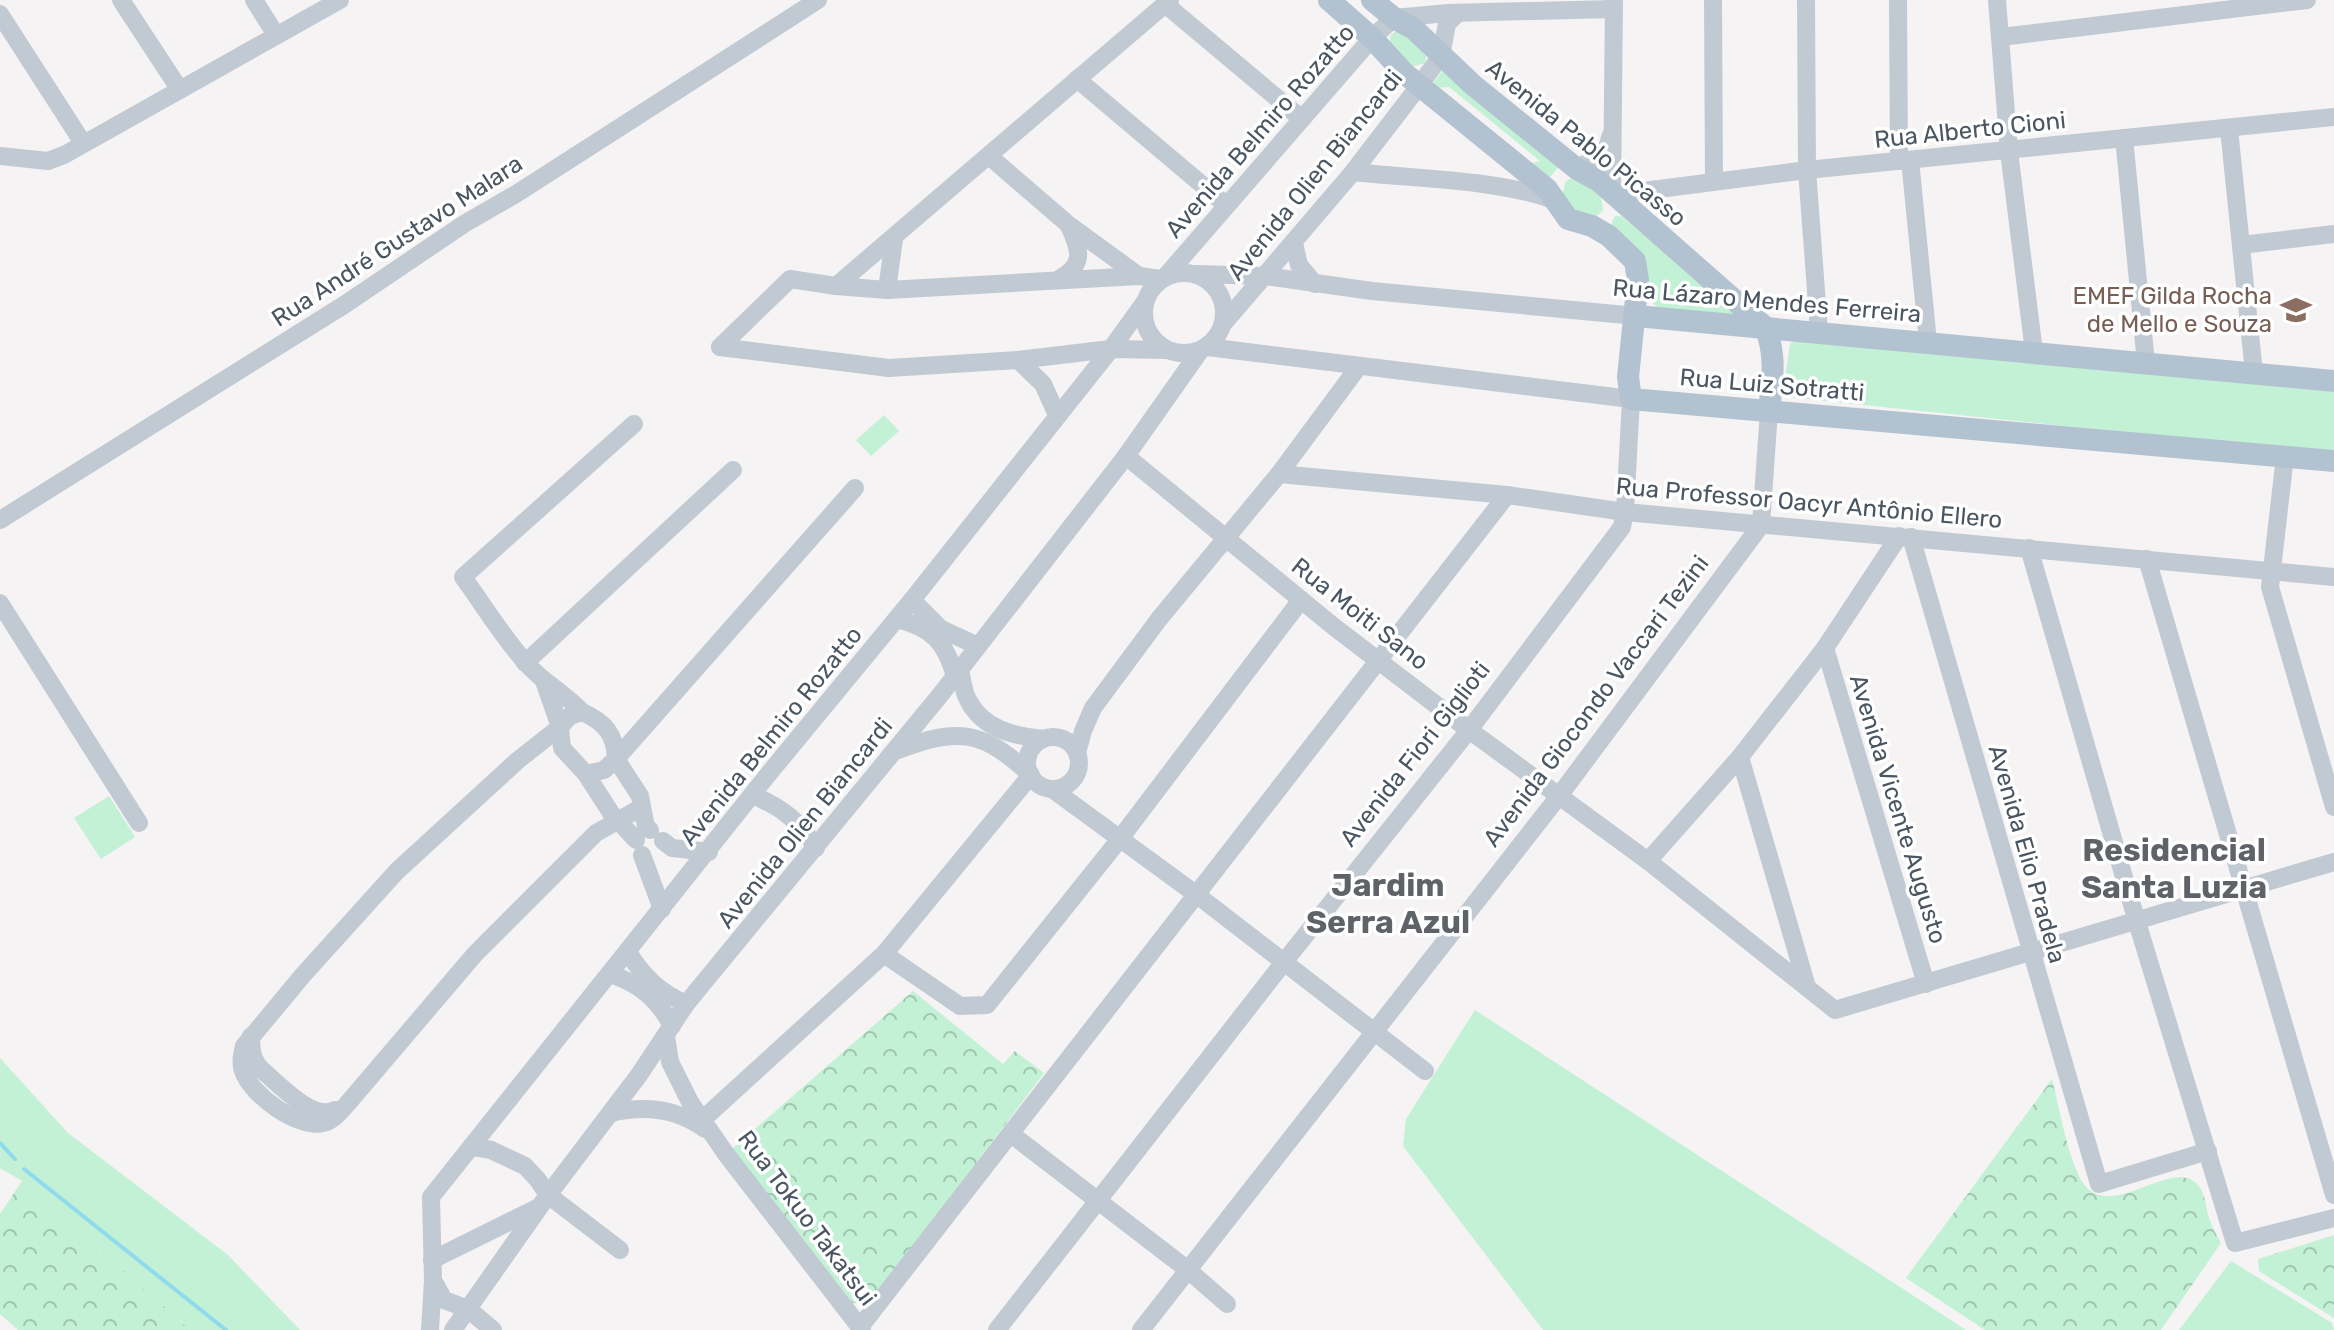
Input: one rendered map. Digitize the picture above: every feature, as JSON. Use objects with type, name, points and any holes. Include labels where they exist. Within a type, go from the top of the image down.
[{"type":"main road","points":[[1329,0],[1419,86],[1551,195],[1568,219],[1592,226],[1629,252],[1635,261],[1638,280],[1636,316]]},
{"type":"main road","name":"Avenida Pablo Picasso","points":[[1372,0],[1414,29],[1441,56],[1577,169],[1590,175],[1765,327]]},
{"type":"main road","points":[[1551,195],[1565,172],[1577,169]]},
{"type":"main road","points":[[1592,226],[1610,206],[1612,195]]},
{"type":"main road","name":"Rua Lázaro Mendes Ferreira","points":[[1636,316],[2334,381]]},
{"type":"main road","name":"Avenida Fiori Giglioti","points":[[1631,399],[1628,377],[1636,316]]},
{"type":"main road","points":[[1765,327],[1773,349],[1769,411]]},
{"type":"main road","name":"Rua Luiz Sotratti","points":[[1631,399],[2334,461]]},
{"type":"street","points":[[121,0],[180,90]]},
{"type":"street","points":[[254,0],[276,35]]},
{"type":"street","points":[[0,156],[48,161],[64,155],[340,0]]},
{"type":"street","name":"Rua André Gustavo Malara","points":[[0,520],[344,305],[464,224],[516,194],[818,0]]},
{"type":"street","points":[[1713,0],[1714,181]]},
{"type":"street","points":[[1806,0],[1807,170],[1819,331]]},
{"type":"street","points":[[1898,0],[1905,161],[1928,342]]},
{"type":"street","points":[[1997,0],[2009,151],[2034,352]]},
{"type":"street","points":[[2001,37],[2251,4],[2307,0]]},
{"type":"street","points":[[836,286],[1168,2],[1302,119]]},
{"type":"street","points":[[1394,18],[1614,4],[1612,195]]},
{"type":"street","points":[[0,14],[83,143]]},
{"type":"street","name":"Avenida Olien Biancardi","points":[[1224,323],[1353,172],[1419,86],[1441,56],[1447,24],[1457,14]]},
{"type":"street","name":"Avenida Belmiro Rozatto","points":[[1163,278],[1372,38],[1394,18]]},
{"type":"street","points":[[1077,79],[1226,205]]},
{"type":"street","name":"Rua Alberto Cioni","points":[[1612,195],[1807,170],[2334,117]]},
{"type":"street","points":[[1577,169],[1606,151],[1613,128]]},
{"type":"street","points":[[2229,129],[2254,373]]},
{"type":"street","points":[[2124,138],[2146,363]]},
{"type":"street","points":[[989,156],[1069,225],[1139,276]]},
{"type":"street","points":[[1353,172],[1551,195]]},
{"type":"street","points":[[1058,280],[1073,271],[1077,263],[1079,252],[1069,225]]},
{"type":"street","points":[[2241,245],[2334,234]]},
{"type":"street","points":[[887,290],[894,239]]},
{"type":"street","points":[[1294,243],[1299,265],[1315,284]]},
{"type":"street","points":[[1186,272],[1196,274],[1214,285],[1219,293],[1224,302],[1224,323],[1218,337],[1204,349],[1183,354],[1166,350],[1111,349],[1018,360],[889,368],[720,347],[790,279],[887,290],[1139,276],[1163,278],[1186,272]]},
{"type":"street","name":"Rua Lázaro Mendes Ferreira","points":[[1196,274],[1265,276],[1315,284],[1636,316]]},
{"type":"street","points":[[1163,278],[1144,303],[1144,321],[1152,338],[1166,350]]},
{"type":"street","name":"Avenida Belmiro Rozatto","points":[[432,1260],[431,1197],[766,777],[897,619],[1144,303]]},
{"type":"street","name":"Avenida Olien Biancardi","points":[[453,1330],[686,1004],[895,751],[1126,456],[1204,349]]},
{"type":"street","name":"Rua Luiz Sotratti","points":[[1204,349],[1631,399]]},
{"type":"street","points":[[1018,360],[1043,384],[1057,415]]},
{"type":"street","points":[[1102,827],[1087,807],[1077,785],[1083,731],[1093,708],[1159,619],[1279,474],[1359,366]]},
{"type":"street","name":"Avenida Fiori Giglioti","points":[[997,1330],[1469,730],[1622,527],[1631,399]]},
{"type":"street","points":[[1761,525],[1769,411]]},
{"type":"street","points":[[634,424],[463,577],[525,663],[582,712],[596,718],[613,736],[616,759],[630,779],[642,807],[662,909]]},
{"type":"street","name":"Rua Moiti Sano","points":[[1126,456],[1301,600],[1469,730],[1648,861],[1835,1010],[1926,984]]},
{"type":"street","points":[[2285,456],[2270,587],[2334,807]]},
{"type":"street","points":[[525,663],[733,470]]},
{"type":"street","name":"Rua Professor Oacyr Antônio Ellero","points":[[1279,474],[1507,495],[1625,512],[2334,577]]},
{"type":"street","points":[[586,774],[604,770],[616,759],[855,488]]},
{"type":"street","points":[[861,1329],[1507,495]]},
{"type":"street","name":"Avenida Giocondo Vaccari Tezini","points":[[1141,1330],[1559,796],[1761,525]]},
{"type":"street","points":[[1648,861],[1740,757],[1825,648],[1905,536]]},
{"type":"street","name":"Avenida Elio Pradela","points":[[1905,536],[2099,1184],[2208,1151]]},
{"type":"street","points":[[2029,548],[2137,922],[2235,1243],[2334,1218]]},
{"type":"street","points":[[2147,559],[2334,1195]]},
{"type":"street","points":[[912,600],[941,629],[978,646]]},
{"type":"street","points":[[884,954],[960,1006],[987,1005],[1119,840],[1301,600]]},
{"type":"street","points":[[0,603],[139,823]]},
{"type":"street","points":[[897,619],[918,625],[936,637],[949,655],[968,700],[987,723],[1013,736],[1066,740],[1078,761]]},
{"type":"street","name":"Avenida Vicente Augusto","points":[[1825,648],[1926,984]]},
{"type":"street","points":[[544,681],[560,727],[562,748],[586,774],[619,821],[652,847],[709,852]]},
{"type":"street","points":[[702,1120],[884,954],[1031,775],[1028,758],[1031,750],[1093,708]]},
{"type":"street","points":[[582,712],[570,716],[397,871],[251,1036],[241,1059],[247,1080],[296,1121],[308,1125],[327,1123],[348,1103],[475,954],[596,833],[642,807]]},
{"type":"street","points":[[613,736],[645,728]]},
{"type":"street","points":[[895,751],[933,737],[970,736],[1004,750],[1036,782],[1052,789],[1197,895],[1425,1071]]},
{"type":"street","points":[[531,750],[562,748]]},
{"type":"street","points":[[1740,757],[1807,987]]},
{"type":"street","points":[[1052,789],[1068,784],[1078,761]]},
{"type":"street","points":[[766,777],[795,808],[829,833]]},
{"type":"street","points":[[752,795],[790,815],[805,830],[816,848]]},
{"type":"street","points":[[1926,984],[2334,862]]},
{"type":"street","points":[[628,952],[652,984],[686,1004]]},
{"type":"street","points":[[610,974],[648,992],[662,1007],[669,1031]]},
{"type":"street","name":"Rua Tokuo Takatsui","points":[[669,1031],[670,1062],[702,1120],[861,1329]]},
{"type":"street","name":"Rua Tokuo Takatsui","points":[[611,1113],[647,1108],[665,1110],[682,1116],[713,1136]]},
{"type":"street","points":[[1011,1134],[1188,1270],[1227,1304]]},
{"type":"street","points":[[473,1147],[509,1156],[538,1180],[544,1201],[620,1250]]},
{"type":"street","points":[[430,1330],[432,1260],[544,1201]]},
{"type":"street","points":[[433,1280],[444,1300],[468,1309],[493,1330]]},
{"type":"green space","points":[[1396,31],[1406,32],[1427,52],[1425,63],[1411,67],[1390,49],[1390,36]]},
{"type":"green space","points":[[1445,68],[1560,165],[1547,181],[1529,164],[1540,161],[1449,87],[1435,88],[1434,82]]},
{"type":"green space","points":[[1573,177],[1600,190],[1603,210],[1595,218],[1578,218],[1562,195],[1566,181]]},
{"type":"green space","points":[[1615,216],[1621,216],[1739,315],[1660,310],[1647,297],[1646,262],[1642,255],[1631,242],[1610,227]]},
{"type":"green space","points":[[1797,339],[2334,392],[2334,454],[1787,397],[1786,371],[1790,344]]},
{"type":"green space","points":[[884,415],[899,431],[871,456],[856,440]]},
{"type":"green space","points":[[109,796],[135,837],[101,859],[74,818]]},
{"type":"green space","points":[[913,991],[1003,1064],[1015,1051],[1044,1073],[876,1296],[866,1304],[852,1303],[732,1149]]},
{"type":"green space","points":[[1475,1010],[1966,1330],[1543,1330],[1403,1146],[1406,1119]]},
{"type":"green space","points":[[0,1058],[68,1133],[228,1255],[300,1330],[190,1330],[22,1181],[0,1168]]},
{"type":"green space","points":[[2052,1079],[2073,1163],[2090,1190],[2104,1196],[2120,1195],[2172,1178],[2187,1178],[2199,1186],[2205,1198],[2210,1221],[2221,1243],[2161,1330],[1985,1330],[1906,1278]]},
{"type":"green space","points":[[22,1181],[190,1330],[18,1330],[0,1314],[0,1214]]},
{"type":"green space","points":[[2334,1235],[2334,1318],[2259,1271],[2258,1259]]},
{"type":"green space","points":[[2231,1261],[2332,1323],[2334,1330],[2179,1330]]},
{"type":"waterway","points":[[0,1143],[15,1159]]},
{"type":"waterway","points":[[24,1169],[226,1330]]},
{"type":"place","name":"EMEF Gilda Rocha de Mello e Souza","points":[[2296,310]]},
{"type":"district","name":"Residencial Santa Luzia","points":[[2174,868]]},
{"type":"district","name":"Jardim Serra Azul","points":[[1388,904]]}]
